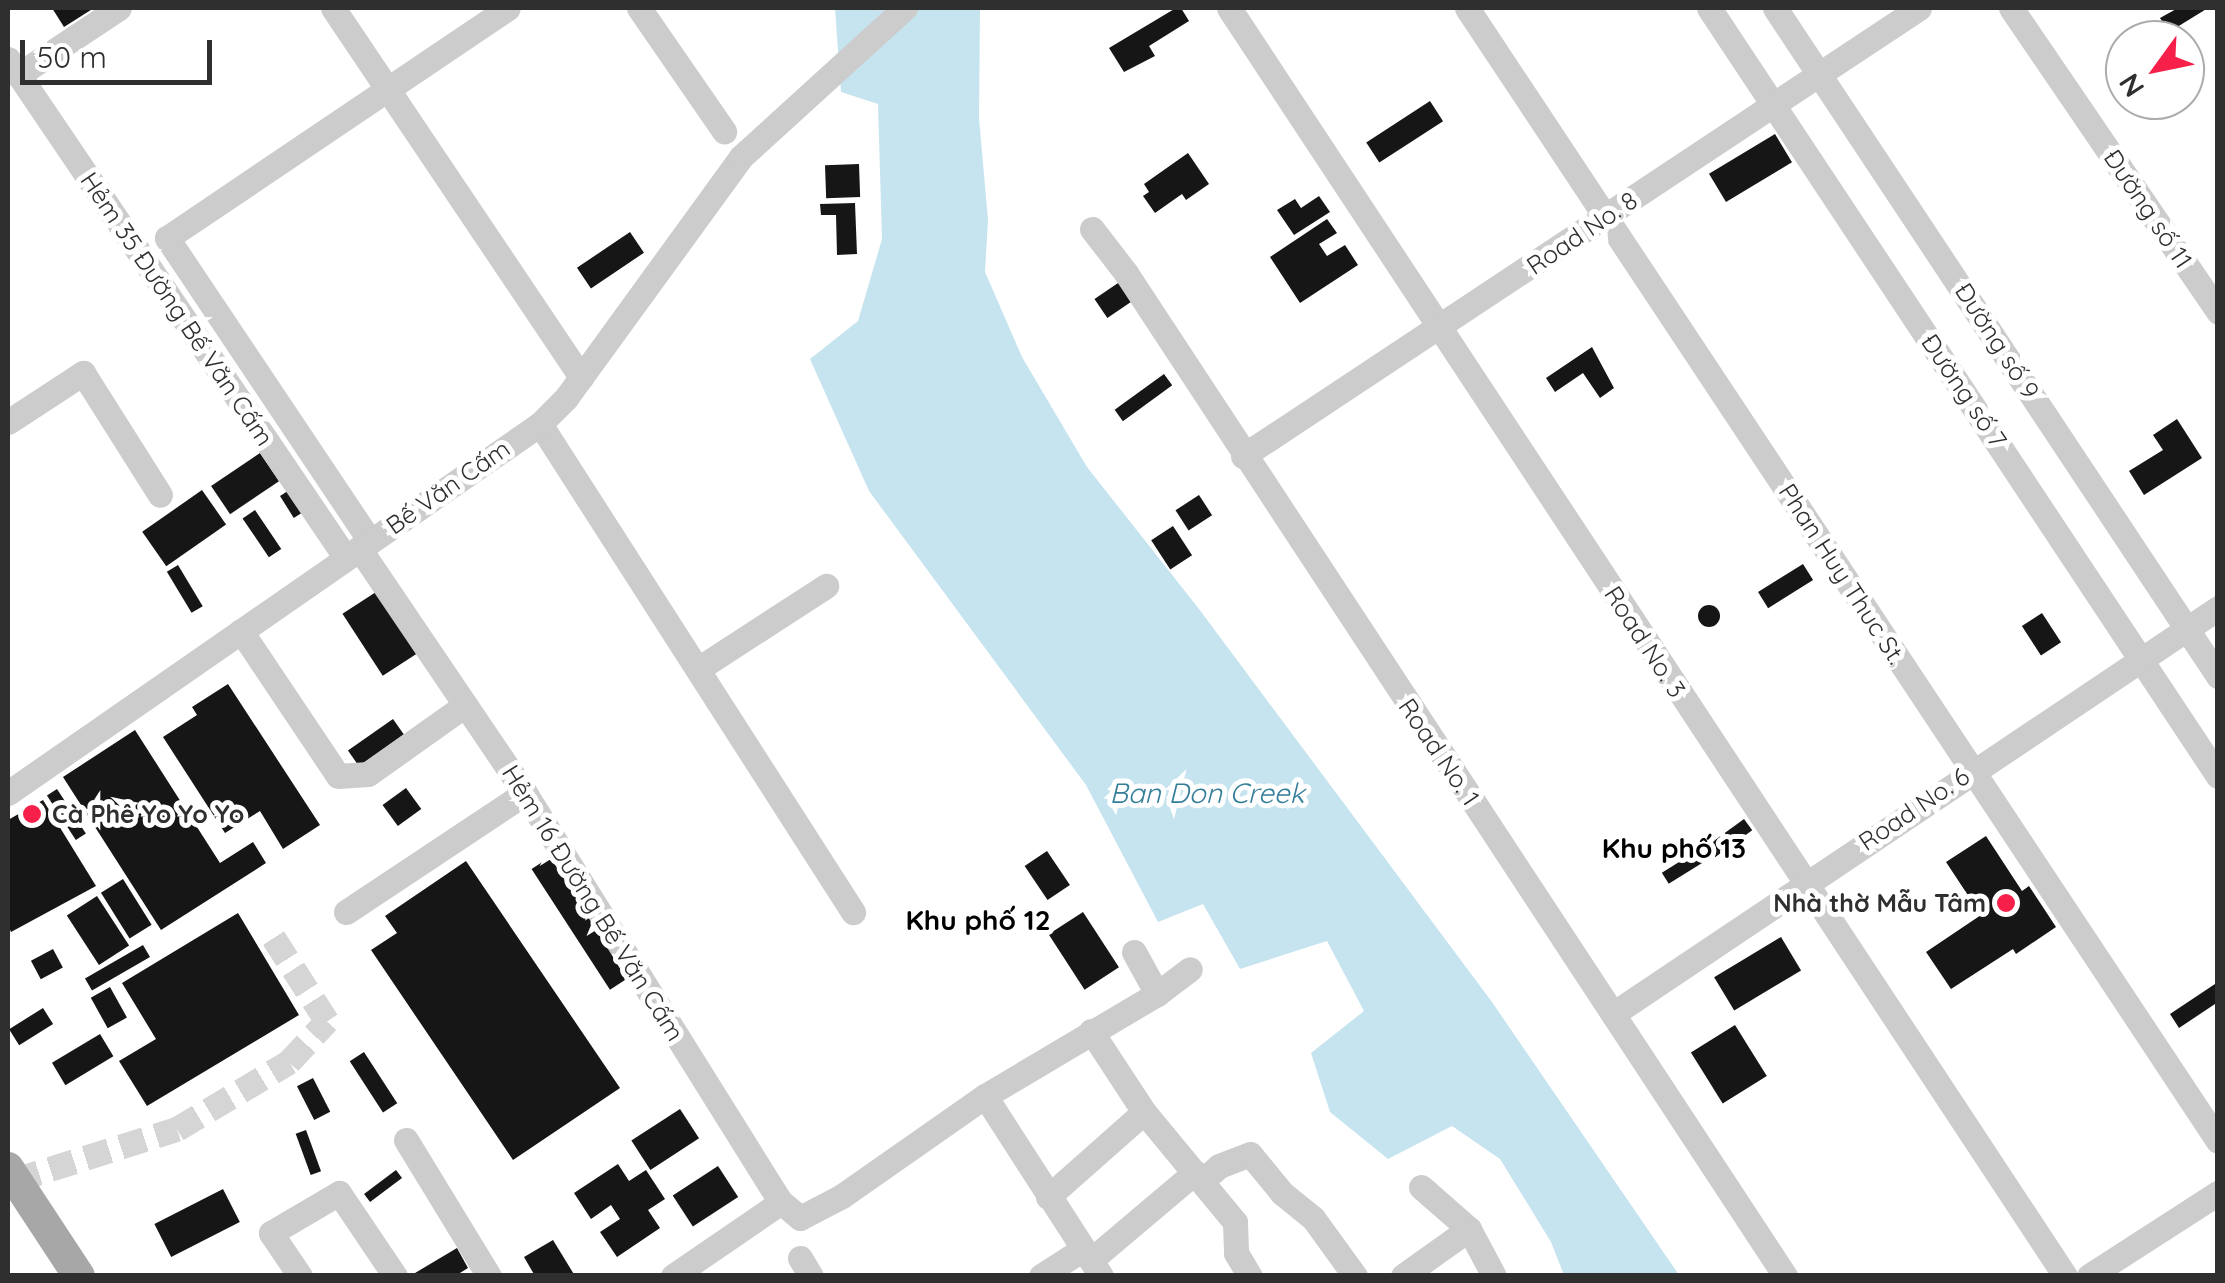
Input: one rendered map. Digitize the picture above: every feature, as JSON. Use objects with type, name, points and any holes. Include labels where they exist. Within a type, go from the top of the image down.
[{"type":"main road","points":[[8,1168],[79,1276]]},
{"type":"street","points":[[13,67],[119,8]]},
{"type":"street","points":[[333,8],[581,377]]},
{"type":"street","points":[[358,549],[167,238],[508,8]]},
{"type":"street","points":[[640,8],[724,131]]},
{"type":"street","name":"Bế Văn Cấm","points":[[8,793],[540,424],[581,377],[741,156],[804,94],[905,8]]},
{"type":"street","name":"Road No. 3","points":[[1229,8],[2065,1276]]},
{"type":"street","name":"Phan Huy Thuc St.","points":[[1467,8],[2218,1140]]},
{"type":"street","name":"Đường số 7","points":[[1709,8],[2218,776]]},
{"type":"street","name":"Đường số 9","points":[[1775,8],[2218,676]]},
{"type":"street","name":"Road No. 8","points":[[1243,456],[1920,8]]},
{"type":"street","name":"Đường số 11","points":[[2011,8],[2218,312]]},
{"type":"street","name":"Hẻm 35 Đường Bế Văn Cấm","points":[[13,67],[358,549]]},
{"type":"street","name":"Road No. 1","points":[[1092,229],[1126,273],[1785,1276]]},
{"type":"street","points":[[8,422],[83,373],[160,495]]},
{"type":"street","points":[[540,424],[853,912]]},
{"type":"street","name":"Hẻm 16 Đường Bế Văn Cấm","points":[[358,549],[525,793],[781,1202]]},
{"type":"street","points":[[698,670],[826,586]]},
{"type":"street","name":"Road No. 6","points":[[1613,1014],[1970,770],[2218,608]]},
{"type":"street","points":[[242,630],[338,776],[368,774],[465,704]]},
{"type":"street","points":[[346,912],[525,793]]},
{"type":"street","points":[[1134,952],[1157,994]]},
{"type":"street","points":[[673,1276],[781,1202],[800,1218],[842,1196],[985,1096],[1157,994],[1190,970]]},
{"type":"street","points":[[1091,1031],[1144,1112],[1234,1222],[1236,1254],[1250,1276]]},
{"type":"street","points":[[985,1096],[1092,1261]]},
{"type":"street","points":[[1048,1197],[1144,1112]]},
{"type":"street","points":[[406,1140],[489,1276]]},
{"type":"street","points":[[1042,1276],[1092,1261],[1199,1176],[1250,1154],[1282,1193],[1313,1218],[1355,1276]]},
{"type":"street","points":[[1421,1188],[1469,1229],[1494,1276]]},
{"type":"street","points":[[300,1276],[271,1233],[339,1193],[395,1276]]},
{"type":"street","points":[[2089,1276],[2218,1193]]},
{"type":"street","points":[[1403,1276],[1469,1229]]},
{"type":"water","name":"Ban Don Creek","points":[[835,8],[980,8],[979,118],[988,220],[985,272],[1022,357],[1087,467],[1199,609],[1492,1002],[1679,1275],[1564,1275],[1551,1242],[1500,1159],[1452,1126],[1388,1159],[1330,1112],[1311,1053],[1364,1011],[1327,941],[1240,969],[1203,904],[1158,922],[1086,785],[869,491],[810,359],[858,321],[882,239],[878,104],[841,92]]},
{"type":"building","points":[[52,8],[94,8],[64,27]]},
{"type":"building","points":[[1181,8],[1189,21],[1149,46],[1155,56],[1124,72],[1109,48]]},
{"type":"building","points":[[2178,8],[2208,8],[2188,20],[2160,18]]},
{"type":"building","points":[[1430,101],[1443,121],[1379,163],[1366,142]]},
{"type":"building","points":[[1775,134],[1792,162],[1726,202],[1709,174]]},
{"type":"building","points":[[1188,153],[1209,184],[1186,200],[1182,194],[1155,213],[1143,196],[1149,192],[1144,184]]},
{"type":"building","points":[[859,164],[860,197],[826,198],[825,165]]},
{"type":"building","points":[[1319,196],[1330,212],[1294,235],[1277,210],[1295,199],[1301,208]]},
{"type":"building","points":[[855,203],[857,254],[837,255],[836,215],[821,215],[820,204]]},
{"type":"building","points":[[1327,219],[1337,233],[1319,244],[1327,256],[1345,245],[1358,265],[1300,303],[1270,257]]},
{"type":"building","points":[[630,232],[644,253],[591,289],[577,268]]},
{"type":"building","points":[[1121,281],[1134,300],[1107,318],[1094,299]]},
{"type":"building","points":[[1592,347],[1614,388],[1600,398],[1583,373],[1555,392],[1546,378]]},
{"type":"building","points":[[1164,374],[1172,385],[1123,421],[1115,410]]},
{"type":"building","points":[[2177,419],[2202,458],[2144,495],[2129,471],[2163,450],[2153,435]]},
{"type":"building","points":[[260,453],[279,481],[230,514],[211,486]]},
{"type":"building","points":[[291,489],[305,511],[294,518],[280,496]]},
{"type":"building","points":[[202,490],[226,524],[166,566],[142,532]]},
{"type":"building","points":[[1199,495],[1212,515],[1189,530],[1176,510]]},
{"type":"building","points":[[255,510],[281,549],[269,557],[243,518]]},
{"type":"building","points":[[1173,526],[1192,555],[1170,570],[1151,540]]},
{"type":"building","points":[[1803,564],[1813,580],[1768,608],[1758,592]]},
{"type":"building","points":[[178,565],[203,606],[192,613],[167,572]]},
{"type":"building","points":[[376,592],[416,654],[383,676],[342,614]]},
{"type":"building","points":[[1709,605],[1717,608],[1717,624],[1709,627],[1701,624],[1698,616],[1701,608]]},
{"type":"building","points":[[2042,613],[2061,642],[2041,655],[2022,626]]},
{"type":"building","points":[[228,684],[320,825],[283,849],[260,811],[225,833],[163,737],[197,715],[192,707]]},
{"type":"building","points":[[393,719],[404,735],[359,766],[348,751]]},
{"type":"building","points":[[135,730],[220,863],[253,842],[266,863],[161,930],[63,777]]},
{"type":"building","points":[[406,788],[421,809],[398,826],[383,805]]},
{"type":"building","points":[[57,789],[86,833],[76,840],[47,796]]},
{"type":"building","points":[[43,800],[96,886],[11,932],[8,820]]},
{"type":"building","points":[[1744,819],[1752,830],[1715,857],[1707,846]]},
{"type":"building","name":"Nhà thờ Mẫu Tâm","points":[[1986,836],[2022,891],[2029,886],[2056,927],[1951,989],[1926,952],[1981,915],[1946,862]]},
{"type":"building","points":[[1700,849],[1707,860],[1669,884],[1662,873]]},
{"type":"building","points":[[1047,851],[1070,885],[1048,900],[1025,866]]},
{"type":"building","points":[[550,857],[628,978],[610,990],[532,869]]},
{"type":"building","points":[[466,861],[620,1088],[513,1160],[371,950],[397,933],[385,916]]},
{"type":"building","points":[[123,879],[152,925],[130,939],[101,893]]},
{"type":"building","points":[[97,896],[129,945],[99,965],[67,916]]},
{"type":"building","points":[[1083,912],[1119,967],[1085,990],[1049,934]]},
{"type":"building","points":[[238,913],[299,1015],[147,1106],[119,1061],[156,1039],[122,983]]},
{"type":"building","points":[[1781,937],[1801,970],[1734,1011],[1714,977]]},
{"type":"building","points":[[143,945],[150,957],[92,991],[85,978]]},
{"type":"building","points":[[53,949],[63,968],[41,979],[31,961]]},
{"type":"building","points":[[2218,982],[2218,1002],[2179,1028],[2170,1014]]},
{"type":"building","points":[[110,987],[127,1018],[108,1028],[91,998]]},
{"type":"building","points":[[43,1008],[53,1024],[19,1045],[9,1029]]},
{"type":"building","points":[[1735,1025],[1767,1076],[1723,1103],[1691,1053]]},
{"type":"building","points":[[100,1034],[113,1056],[65,1085],[52,1063]]},
{"type":"building","points":[[364,1052],[397,1103],[383,1112],[350,1061]]},
{"type":"building","points":[[313,1078],[330,1112],[314,1120],[297,1086]]},
{"type":"building","points":[[680,1109],[699,1138],[650,1170],[631,1141]]},
{"type":"building","points":[[306,1130],[321,1171],[311,1175],[296,1134]]},
{"type":"building","points":[[618,1164],[629,1181],[646,1170],[665,1199],[648,1210],[660,1228],[617,1257],[600,1232],[620,1219],[611,1205],[591,1219],[574,1193]]},
{"type":"building","points":[[718,1166],[738,1197],[693,1226],[673,1195]]},
{"type":"building","points":[[396,1170],[402,1178],[370,1202],[364,1194]]},
{"type":"building","points":[[223,1189],[240,1222],[171,1257],[154,1224]]},
{"type":"building","points":[[553,1240],[575,1276],[535,1276],[524,1257]]},
{"type":"building","points":[[457,1248],[468,1268],[455,1276],[410,1276]]},
{"type":"tunnel","points":[[15,1180],[177,1129],[289,1062],[327,1021],[273,937]]},
{"type":"place","name":"Cà Phê Yo Yo Yo","points":[[32,814]]},
{"type":"place","name":"Nhà thờ Mẫu Tâm","points":[[2006,903]]},
{"type":"district","name":"Khu phố 13","points":[[1674,848]]},
{"type":"district","name":"Khu phố 12","points":[[978,920]]}]
